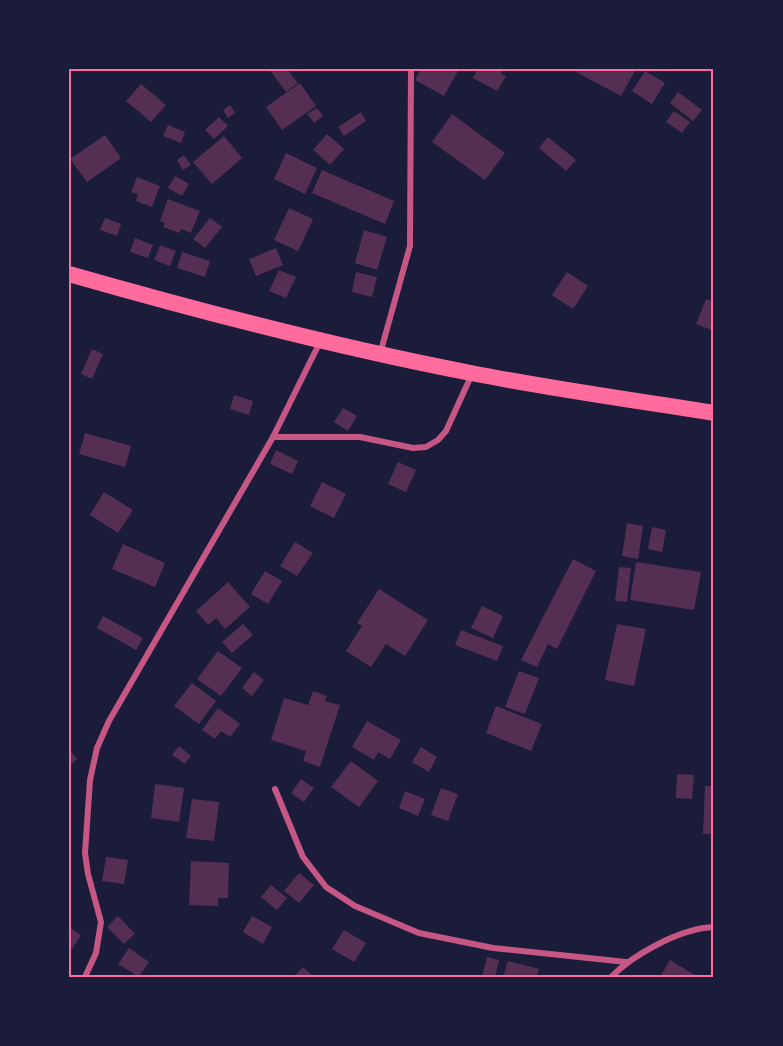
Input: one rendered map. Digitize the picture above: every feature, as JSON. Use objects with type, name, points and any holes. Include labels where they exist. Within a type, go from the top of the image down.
[{"type":"highway","points":[[69,274],[321,341],[472,374],[714,413]]},
{"type":"street","points":[[380,354],[410,246],[411,69]]},
{"type":"street","points":[[85,977],[96,953],[101,922],[88,874],[85,853],[90,780],[97,748],[109,721],[273,437],[321,341]]},
{"type":"street","points":[[273,437],[360,437],[413,448],[426,447],[438,440],[446,431],[472,374]]},
{"type":"street","points":[[275,789],[303,857],[326,887],[355,906],[419,933],[493,948],[626,962]]},
{"type":"street","points":[[611,977],[626,962],[669,940],[700,928],[714,927]]},
{"type":"building","points":[[269,69],[287,69],[298,83],[286,92]]},
{"type":"building","points":[[421,69],[459,69],[444,96],[415,80]]},
{"type":"building","points":[[478,69],[504,69],[501,74],[506,76],[497,91],[473,78]]},
{"type":"building","points":[[578,69],[636,69],[621,96],[576,72]]},
{"type":"building","points":[[645,71],[665,83],[652,104],[632,91]]},
{"type":"building","points":[[300,83],[316,106],[282,130],[266,107]]},
{"type":"building","points":[[141,84],[166,105],[151,122],[126,101]]},
{"type":"building","points":[[678,92],[702,110],[693,121],[670,103]]},
{"type":"building","points":[[230,105],[235,113],[228,118],[223,110]]},
{"type":"building","points":[[317,108],[323,116],[314,123],[307,114]]},
{"type":"building","points":[[674,111],[690,122],[682,133],[666,122]]},
{"type":"building","points":[[361,112],[366,121],[344,136],[338,127]]},
{"type":"building","points":[[452,114],[505,153],[485,180],[432,142]]},
{"type":"building","points":[[219,117],[228,126],[214,139],[205,130]]},
{"type":"building","points":[[168,125],[185,132],[181,143],[163,136]]},
{"type":"building","points":[[327,134],[344,149],[330,165],[313,150]]},
{"type":"building","points":[[105,135],[121,158],[87,182],[70,159]]},
{"type":"building","points":[[224,136],[242,158],[212,184],[193,162]]},
{"type":"building","points":[[548,137],[576,160],[566,171],[539,148]]},
{"type":"building","points":[[286,153],[317,168],[305,194],[274,179]]},
{"type":"building","points":[[184,155],[191,165],[183,170],[177,160]]},
{"type":"building","points":[[322,170],[394,201],[385,224],[312,193]]},
{"type":"building","points":[[175,176],[189,184],[182,196],[168,188]]},
{"type":"building","points":[[137,177],[160,186],[152,207],[136,201],[138,194],[131,192]]},
{"type":"building","points":[[168,199],[200,211],[191,233],[181,229],[179,233],[163,227],[165,223],[160,221]]},
{"type":"building","points":[[289,208],[313,219],[298,251],[274,240]]},
{"type":"building","points":[[105,218],[121,224],[117,236],[100,230]]},
{"type":"building","points":[[210,218],[222,227],[205,248],[193,239]]},
{"type":"building","points":[[364,230],[387,237],[377,270],[355,263]]},
{"type":"building","points":[[135,238],[153,245],[148,258],[130,252]]},
{"type":"building","points":[[160,245],[176,251],[170,266],[154,260]]},
{"type":"building","points":[[276,248],[283,265],[256,276],[249,259]]},
{"type":"building","points":[[182,252],[210,261],[205,277],[177,268]]},
{"type":"building","points":[[279,270],[296,277],[286,298],[269,291]]},
{"type":"building","points":[[356,272],[377,277],[372,297],[352,292]]},
{"type":"building","points":[[567,272],[588,286],[573,309],[552,295]]},
{"type":"building","points":[[706,299],[714,302],[714,331],[696,324]]},
{"type":"building","points":[[92,349],[103,354],[92,379],[81,374]]},
{"type":"building","points":[[234,395],[253,401],[249,415],[230,409]]},
{"type":"building","points":[[343,408],[357,416],[348,431],[334,422]]},
{"type":"building","points":[[85,433],[131,446],[125,467],[79,454]]},
{"type":"building","points":[[276,450],[298,461],[292,474],[270,464]]},
{"type":"building","points":[[398,462],[416,470],[406,492],[388,484]]},
{"type":"building","points":[[322,482],[346,494],[334,518],[310,506]]},
{"type":"building","points":[[104,492],[133,510],[118,533],[90,515]]},
{"type":"building","points":[[627,523],[643,526],[638,559],[622,556]]},
{"type":"building","points":[[652,527],[666,530],[662,552],[648,549]]},
{"type":"building","points":[[295,542],[313,553],[297,576],[280,566]]},
{"type":"building","points":[[123,544],[165,563],[155,587],[112,569]]},
{"type":"building","points":[[573,559],[596,571],[557,649],[548,644],[537,667],[521,660]]},
{"type":"building","points":[[636,562],[701,572],[694,610],[630,600]]},
{"type":"building","points":[[619,567],[631,568],[627,602],[615,601]]},
{"type":"building","points":[[265,571],[282,581],[268,604],[251,594]]},
{"type":"building","points":[[228,582],[250,607],[225,629],[216,618],[208,625],[196,611]]},
{"type":"building","points":[[379,589],[428,620],[405,656],[386,644],[371,667],[346,651],[362,626],[357,623]]},
{"type":"building","points":[[482,606],[503,616],[493,638],[471,628]]},
{"type":"building","points":[[103,616],[143,638],[136,650],[97,628]]},
{"type":"building","points":[[243,624],[253,635],[232,653],[222,642]]},
{"type":"building","points":[[617,624],[646,629],[634,686],[605,680]]},
{"type":"building","points":[[461,630],[503,646],[497,661],[455,645]]},
{"type":"building","points":[[218,651],[242,668],[221,696],[197,679]]},
{"type":"building","points":[[519,671],[539,678],[525,714],[505,707]]},
{"type":"building","points":[[254,672],[264,680],[252,696],[242,688]]},
{"type":"building","points":[[192,683],[216,701],[199,724],[174,706]]},
{"type":"building","points":[[313,691],[327,696],[325,701],[340,705],[320,767],[303,761],[306,751],[271,740],[284,698],[308,705]]},
{"type":"building","points":[[496,706],[542,724],[531,751],[486,733]]},
{"type":"building","points":[[218,708],[240,724],[230,737],[221,731],[215,739],[202,730]]},
{"type":"building","points":[[367,721],[401,740],[390,759],[378,752],[374,760],[352,747]]},
{"type":"building","points":[[179,746],[191,756],[185,764],[172,755]]},
{"type":"building","points":[[421,747],[437,757],[429,772],[412,762]]},
{"type":"building","points":[[69,749],[77,759],[69,766]]},
{"type":"building","points":[[351,761],[378,781],[359,807],[331,787]]},
{"type":"building","points":[[677,774],[694,775],[692,799],[676,798]]},
{"type":"building","points":[[301,779],[314,788],[304,802],[291,793]]},
{"type":"building","points":[[155,784],[184,788],[179,822],[151,818]]},
{"type":"building","points":[[705,786],[714,786],[714,834],[703,834]]},
{"type":"building","points":[[441,788],[458,794],[448,821],[431,815]]},
{"type":"building","points":[[405,791],[425,799],[418,816],[399,808]]},
{"type":"building","points":[[192,799],[219,802],[214,841],[186,838]]},
{"type":"building","points":[[106,857],[128,860],[124,884],[102,881]]},
{"type":"building","points":[[191,861],[229,863],[228,898],[218,898],[218,906],[189,905]]},
{"type":"building","points":[[299,873],[314,885],[299,903],[284,891]]},
{"type":"building","points":[[271,885],[287,898],[277,910],[261,897]]},
{"type":"building","points":[[118,916],[135,934],[124,944],[107,927]]},
{"type":"building","points":[[252,916],[272,927],[263,944],[243,932]]},
{"type":"building","points":[[69,927],[81,935],[69,954]]},
{"type":"building","points":[[344,930],[366,943],[354,962],[332,949]]},
{"type":"building","points":[[129,948],[149,962],[139,977],[118,964]]},
{"type":"building","points":[[487,957],[499,960],[495,977],[482,977]]},
{"type":"building","points":[[670,960],[698,977],[660,977]]},
{"type":"building","points":[[508,961],[539,969],[536,977],[503,977]]},
{"type":"building","points":[[303,967],[314,977],[293,977]]}]
